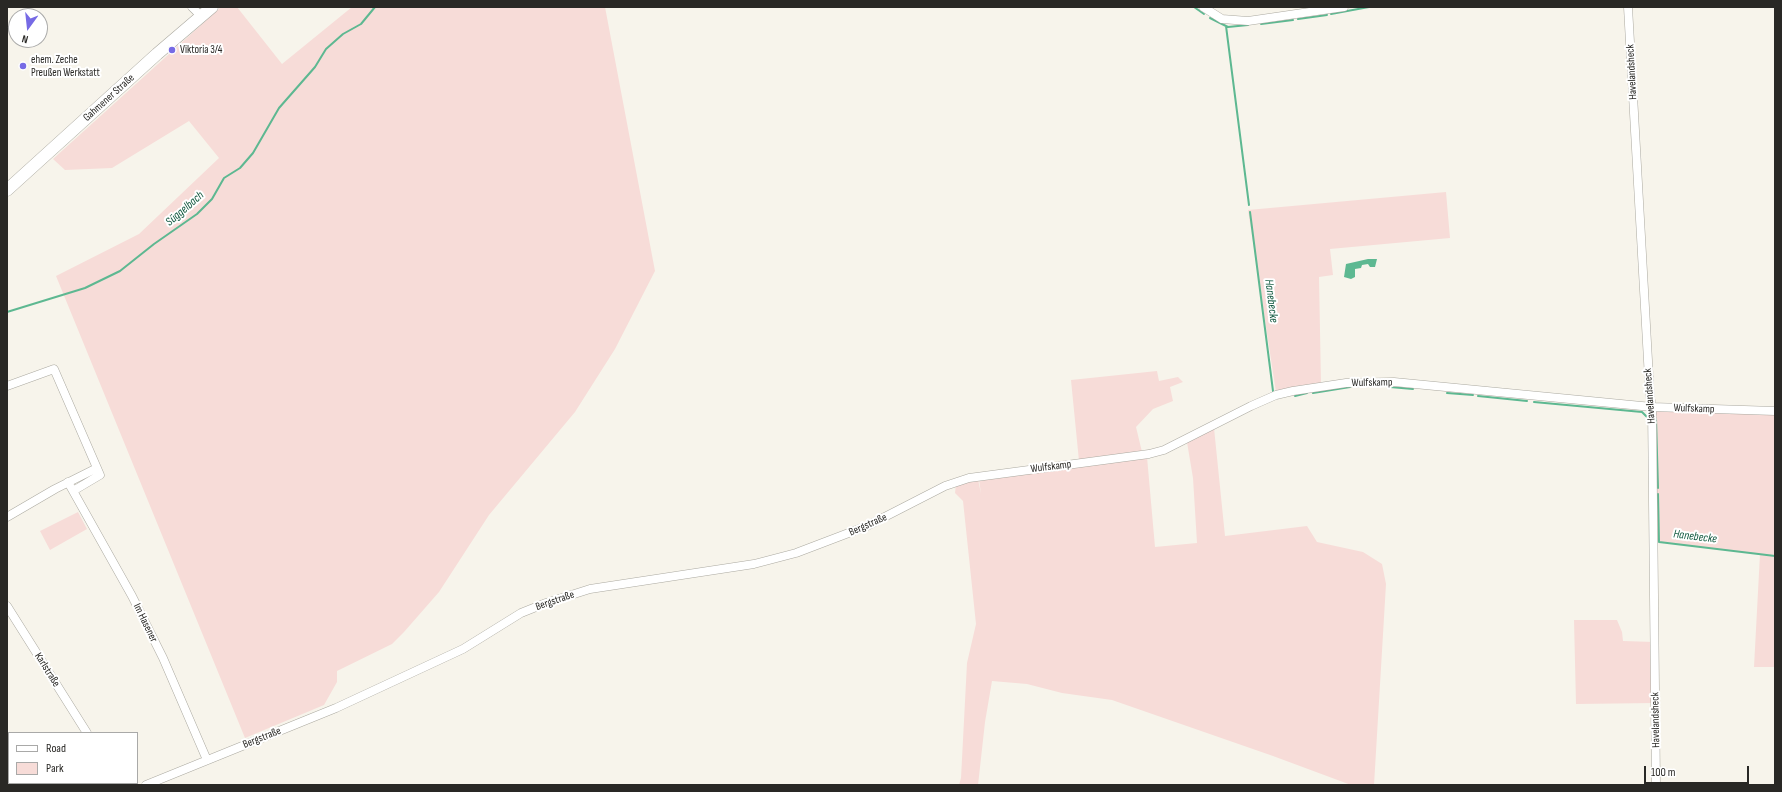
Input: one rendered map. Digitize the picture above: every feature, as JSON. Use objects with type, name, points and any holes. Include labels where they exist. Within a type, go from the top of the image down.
[{"type":"main road","name":"Gahmener Straße","points":[[7,190],[157,54],[212,7]]},
{"type":"street","points":[[192,7],[201,16]]},
{"type":"street","points":[[1203,7],[1222,19],[1248,21],[1344,7]]},
{"type":"street","name":"Havelandsheck","points":[[1628,7],[1650,396],[1652,407],[1656,785]]},
{"type":"street","points":[[7,386],[54,369],[100,474],[73,491]]},
{"type":"street","name":"Wulfskamp","points":[[983,476],[1149,454],[1166,449],[1276,394],[1346,383],[1394,382],[1652,407],[1775,411]]},
{"type":"street","points":[[7,517],[68,482],[97,468]]},
{"type":"street","name":"Bergstraße","points":[[146,785],[336,708],[463,650],[521,613],[546,603],[590,589],[754,564],[796,553],[840,538],[873,523],[945,486],[969,478],[983,476]]},
{"type":"street","name":"Im Hasener","points":[[68,482],[132,596],[163,658],[207,760]]},
{"type":"street","name":"Karlstraße","points":[[7,606],[86,732]]},
{"type":"green space","points":[[221,7],[237,7],[282,64],[352,7],[605,7],[655,271],[615,349],[575,412],[489,515],[439,592],[404,632],[392,644],[337,671],[337,682],[324,705],[245,738],[56,276],[139,234],[219,158],[189,121],[112,168],[65,170],[53,159]]},
{"type":"green space","points":[[1446,192],[1450,238],[1330,249],[1333,275],[1319,277],[1321,384],[1276,392],[1248,210]]},
{"type":"green space","points":[[1157,371],[1159,381],[1178,377],[1183,382],[1170,387],[1173,401],[1153,409],[1136,427],[1142,452],[1079,461],[1071,380]]},
{"type":"green space","points":[[1655,411],[1775,414],[1775,667],[1754,667],[1760,554],[1654,541]]},
{"type":"green space","points":[[1214,428],[1225,536],[1307,526],[1317,542],[1363,552],[1382,564],[1386,584],[1374,785],[1351,785],[1112,700],[1062,693],[1027,684],[992,681],[985,722],[978,785],[959,785],[961,778],[967,663],[976,624],[963,501],[955,493],[956,484],[978,479],[981,494],[979,479],[1147,457],[1155,547],[1197,543],[1193,478],[1187,442]]},
{"type":"green space","points":[[78,512],[87,529],[50,550],[40,531]]},
{"type":"green space","points":[[1574,620],[1617,620],[1622,632],[1623,641],[1654,642],[1655,703],[1576,704]]},
{"type":"shaded area","points":[[1368,259],[1377,259],[1375,267],[1370,267],[1368,264],[1362,265],[1361,268],[1355,269],[1355,277],[1351,279],[1344,277],[1346,264]]},
{"type":"waterway","name":"Süggelbach","points":[[7,312],[85,288],[120,271],[154,244],[197,214],[212,199],[224,178],[240,168],[253,153],[279,108],[315,67],[326,49],[343,34],[361,24],[375,7]]},
{"type":"waterway","points":[[1194,7],[1204,14]]},
{"type":"waterway","points":[[1331,14],[1369,7]]},
{"type":"waterway","points":[[1298,19],[1327,15]]},
{"type":"waterway","name":"Hanebecke","points":[[1210,18],[1228,27],[1248,25]]},
{"type":"waterway","points":[[1261,24],[1293,20]]},
{"type":"waterway","name":"Hanebecke","points":[[1226,26],[1249,205]]},
{"type":"waterway","name":"Hanebecke","points":[[1250,212],[1273,391]]},
{"type":"waterway","name":"Hanebecke","points":[[1313,393],[1350,387]]},
{"type":"waterway","name":"Hanebecke","points":[[1390,387],[1413,389]]},
{"type":"waterway","name":"Hanebecke","points":[[1295,396],[1307,393]]},
{"type":"waterway","name":"Hanebecke","points":[[1447,393],[1473,395]]},
{"type":"waterway","name":"Hanebecke","points":[[1478,396],[1527,401]]},
{"type":"waterway","name":"Hanebecke","points":[[1534,402],[1642,412],[1649,419]]},
{"type":"waterway","name":"Hanebecke","points":[[1656,419],[1658,488]]},
{"type":"waterway","name":"Hanebecke","points":[[1658,494],[1659,542],[1775,556]]},
{"type":"place","name":"Viktoria 3/4","points":[[172,50]]},
{"type":"place","name":"ehem. Zeche Preußen Werkstatt","points":[[23,66]]}]
